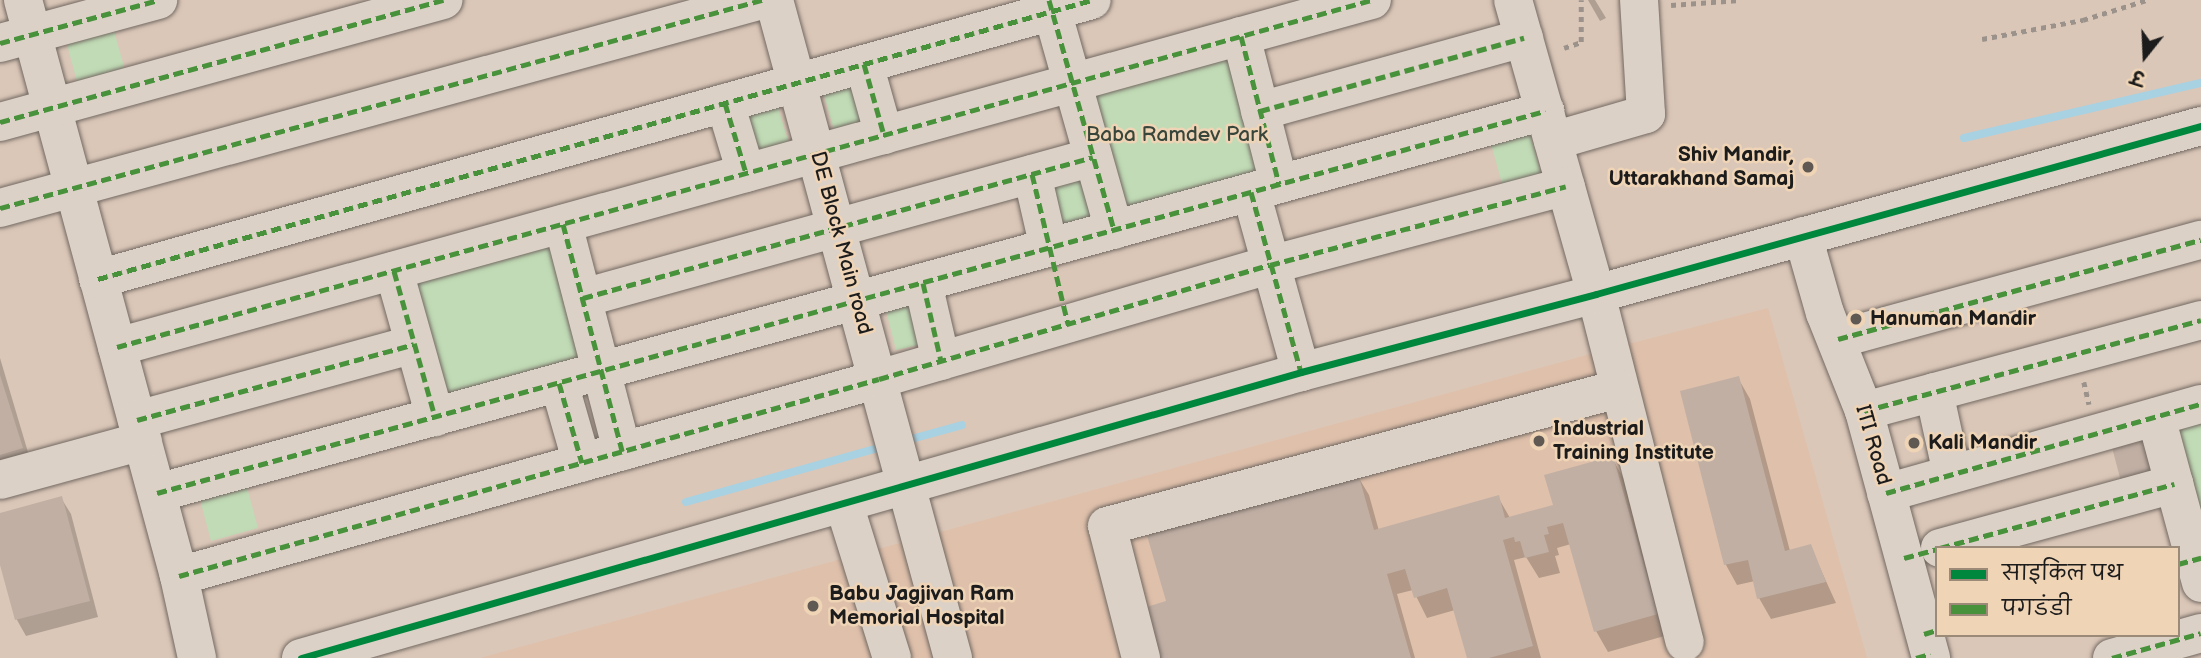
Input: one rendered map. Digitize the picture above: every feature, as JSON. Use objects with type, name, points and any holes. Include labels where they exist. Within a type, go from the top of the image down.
[{"type":"street","points":[[158,0],[18,26],[52,108],[179,576],[197,658]]},
{"type":"street","points":[[0,122],[444,0]]},
{"type":"street","points":[[0,208],[762,0]]},
{"type":"street","name":"DE Block Main road","points":[[774,0],[953,658]]},
{"type":"street","points":[[98,279],[864,64],[1051,6],[1093,0]]},
{"type":"street","points":[[117,347],[1372,0]]},
{"type":"street","points":[[1513,0],[1596,295],[1685,642]]},
{"type":"street","points":[[157,494],[1265,188],[1549,126],[1646,114],[1639,2]]},
{"type":"street","points":[[1051,6],[1114,230]]},
{"type":"street","points":[[1241,36],[1260,111],[1270,265],[1301,372]]},
{"type":"street","points":[[1260,111],[1524,38]]},
{"type":"street","points":[[864,64],[884,135]]},
{"type":"street","points":[[725,103],[746,173]]},
{"type":"street","points":[[301,658],[385,646],[844,504],[1301,372],[1596,295],[2201,126]]},
{"type":"street","points":[[583,298],[1093,157]]},
{"type":"street","points":[[1032,174],[1049,247]]},
{"type":"street","points":[[179,576],[879,380],[1270,265],[1566,186]]},
{"type":"street","points":[[563,224],[622,451]]},
{"type":"street","name":"ITI Road","points":[[1803,236],[1825,313],[1838,339],[1864,411],[1886,493],[1927,551],[1927,647]]},
{"type":"street","points":[[1838,339],[2201,240]]},
{"type":"street","points":[[394,271],[435,417]]},
{"type":"street","points":[[923,283],[941,361]]},
{"type":"street","points":[[1864,411],[2201,320]]},
{"type":"street","points":[[0,480],[140,431],[414,344]]},
{"type":"street","points":[[559,383],[582,463]]},
{"type":"street","points":[[1141,658],[1107,526],[1618,389]]},
{"type":"street","points":[[1934,392],[1952,474]]},
{"type":"street","points":[[1886,493],[2201,404]]},
{"type":"street","points":[[2156,417],[2194,566]]},
{"type":"street","points":[[1945,546],[2174,484]]},
{"type":"street","points":[[844,504],[892,658]]},
{"type":"street","points":[[2112,658],[2201,633]]},
{"type":"path","points":[[1564,48],[1581,42],[1581,0]]},
{"type":"path","points":[[1639,2],[1680,5],[1740,0]]},
{"type":"path","points":[[1982,39],[2082,20],[2147,0]]},
{"type":"path","points":[[2076,354],[2097,433]]},
{"type":"shaded area","name":"Industrial Training Institute","points":[[1768,308],[1867,658],[480,658],[1609,349]]},
{"type":"green space","points":[[112,24],[127,77],[79,89],[65,37]]},
{"type":"green space","name":"Baba Ramdev Park","points":[[1229,56],[1262,176],[1125,214],[1091,94]]},
{"type":"green space","points":[[861,73],[877,125],[836,137],[821,85]]},
{"type":"green space","points":[[775,98],[791,150],[750,162],[734,110]]},
{"type":"green space","points":[[1527,122],[1542,177],[1503,187],[1488,133]]},
{"type":"green space","points":[[1084,170],[1097,220],[1056,230],[1043,180]]},
{"type":"green space","points":[[548,241],[582,361],[444,399],[410,279]]},
{"type":"green space","points":[[916,295],[927,343],[896,350],[884,303]]},
{"type":"green space","points":[[2201,417],[2201,543],[2168,426]]},
{"type":"green space","points":[[244,476],[258,528],[211,541],[197,488]]},
{"type":"building","points":[[0,375],[23,448],[0,455]]},
{"type":"building","points":[[1739,376],[1785,551],[1811,544],[1826,582],[1757,599],[1748,560],[1724,565],[1680,391]]},
{"type":"building","points":[[2151,425],[2166,482],[2124,493],[2109,436]]},
{"type":"building","points":[[1613,456],[1658,614],[1594,632],[1563,523],[1547,527],[1549,534],[1544,535],[1549,552],[1525,558],[1520,541],[1515,542],[1514,537],[1503,540],[1533,646],[1489,658],[1467,658],[1447,588],[1414,598],[1405,569],[1387,574],[1411,658],[1154,658],[1140,609],[1166,601],[1146,532],[1358,473],[1374,530],[1499,495],[1505,518],[1553,505],[1544,475]]},
{"type":"building","points":[[62,496],[90,601],[15,620],[0,565],[0,513]]},
{"type":"waterway","points":[[1964,138],[2201,83]]},
{"type":"waterway","points":[[904,441],[962,425]]},
{"type":"waterway","points":[[686,502],[885,446]]},
{"type":"marked path","points":[[0,43],[158,0]]},
{"type":"marked path","points":[[0,122],[444,0]]},
{"type":"marked path","points":[[0,208],[762,0]]},
{"type":"marked path","points":[[1049,0],[1114,230]]},
{"type":"marked path","points":[[98,279],[1092,0]]},
{"type":"marked path","points":[[117,347],[1372,0]]},
{"type":"marked path","points":[[1241,36],[1279,184]]},
{"type":"marked path","points":[[1260,111],[1524,38]]},
{"type":"marked path","points":[[864,64],[884,135]]},
{"type":"marked path","points":[[725,103],[746,173]]},
{"type":"marked path","points":[[157,493],[1545,111]]},
{"type":"marked path","points":[[583,298],[1093,157]]},
{"type":"marked path","points":[[1032,174],[1068,324]]},
{"type":"marked path","points":[[179,576],[879,379],[1270,265],[1566,186]]},
{"type":"marked path","points":[[1251,192],[1301,372]]},
{"type":"marked path","points":[[563,224],[622,451]]},
{"type":"marked path","points":[[1838,339],[2201,240]]},
{"type":"marked path","points":[[394,271],[435,417]]},
{"type":"marked path","points":[[923,283],[941,361]]},
{"type":"marked path","points":[[1864,411],[2201,320]]},
{"type":"marked path","points":[[137,420],[414,344]]},
{"type":"marked path","points":[[559,383],[582,463]]},
{"type":"marked path","points":[[1886,493],[2201,404]]},
{"type":"marked path","points":[[1947,546],[2174,484]]},
{"type":"marked path","points":[[1904,558],[1935,550]]},
{"type":"marked path","points":[[2180,563],[2201,558]]},
{"type":"marked path","points":[[1924,634],[1935,631]]},
{"type":"marked path","points":[[2112,658],[2201,633]]},
{"type":"marked path","points":[[1916,658],[1930,654]]},
{"type":"cycle path","points":[[301,658],[1301,372],[1596,294],[2201,126]]},
{"type":"place","name":"Shiv Mandir, Uttarakhand Samaj","points":[[1808,167]]},
{"type":"place","name":"Hanuman Mandir","points":[[1856,319]]},
{"type":"place","name":"Industrial Training Institute","points":[[1539,441]]},
{"type":"place","name":"Kali Mandir","points":[[1914,443]]},
{"type":"place","name":"Babu Jagjivan Ram Memorial Hospital","points":[[813,606]]}]
